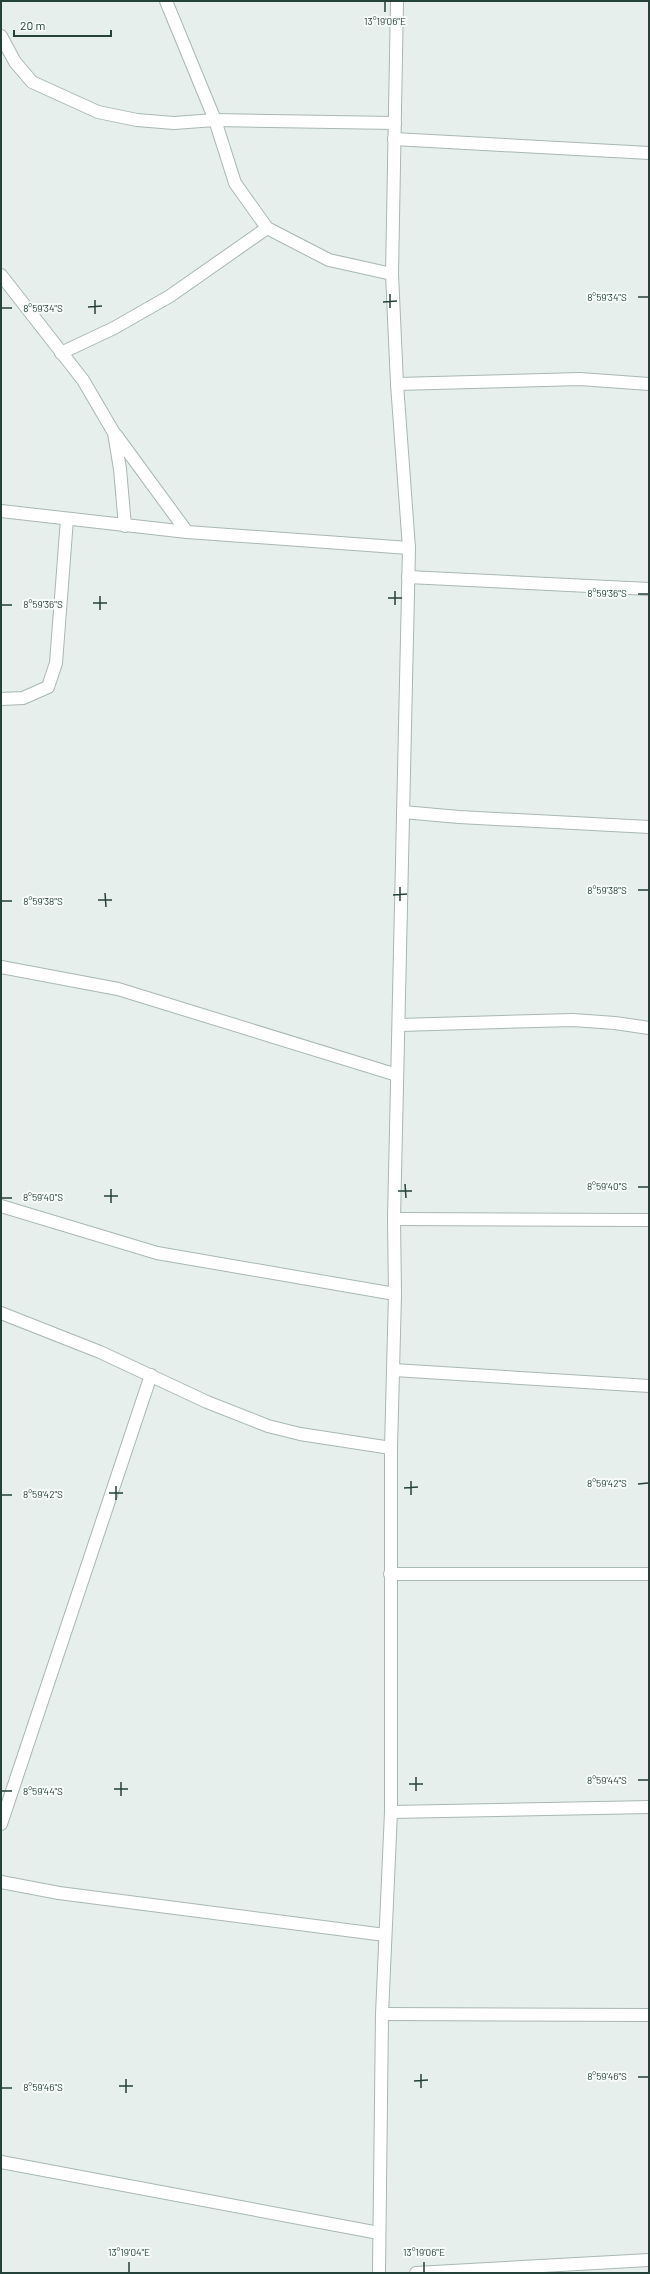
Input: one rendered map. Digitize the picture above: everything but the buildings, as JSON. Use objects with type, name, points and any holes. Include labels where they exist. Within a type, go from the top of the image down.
[{"type":"street","points":[[166,1],[215,120],[235,182],[267,228],[329,260],[392,274]]},
{"type":"street","points":[[379,2273],[382,2014],[391,1812],[390,1574],[391,1448],[395,1294],[394,1219],[409,548],[397,384],[392,274],[398,1]]},
{"type":"street","points":[[1,36],[15,62],[32,82],[98,112],[137,120],[174,123],[215,120],[395,123]]},
{"type":"street","points":[[394,139],[649,153]]},
{"type":"street","points":[[61,353],[114,328],[170,296],[267,228]]},
{"type":"street","points":[[1,275],[83,380],[114,433],[187,532]]},
{"type":"street","points":[[397,384],[580,379],[649,384]]},
{"type":"street","points":[[114,433],[120,469],[124,526]]},
{"type":"street","points":[[1,511],[187,532],[409,548]]},
{"type":"street","points":[[1,699],[24,698],[48,687],[56,663],[67,519]]},
{"type":"street","points":[[408,577],[649,589]]},
{"type":"street","points":[[403,812],[459,817],[649,827]]},
{"type":"street","points":[[1,967],[118,989],[397,1075]]},
{"type":"street","points":[[399,1025],[573,1020],[648,1027]]},
{"type":"street","points":[[1,1206],[157,1253],[395,1294]]},
{"type":"street","points":[[394,1219],[649,1220]]},
{"type":"street","points":[[1,1313],[86,1346],[207,1402],[268,1426],[300,1434],[391,1448]]},
{"type":"street","points":[[394,1370],[649,1386]]},
{"type":"street","points":[[1,1824],[150,1375]]},
{"type":"street","points":[[390,1574],[649,1574]]},
{"type":"street","points":[[391,1812],[649,1807]]},
{"type":"street","points":[[1,1882],[66,1894],[385,1935]]},
{"type":"street","points":[[382,2014],[649,2015]]},
{"type":"street","points":[[1,2162],[379,2233]]},
{"type":"street","points":[[416,2273],[649,2260]]}]
